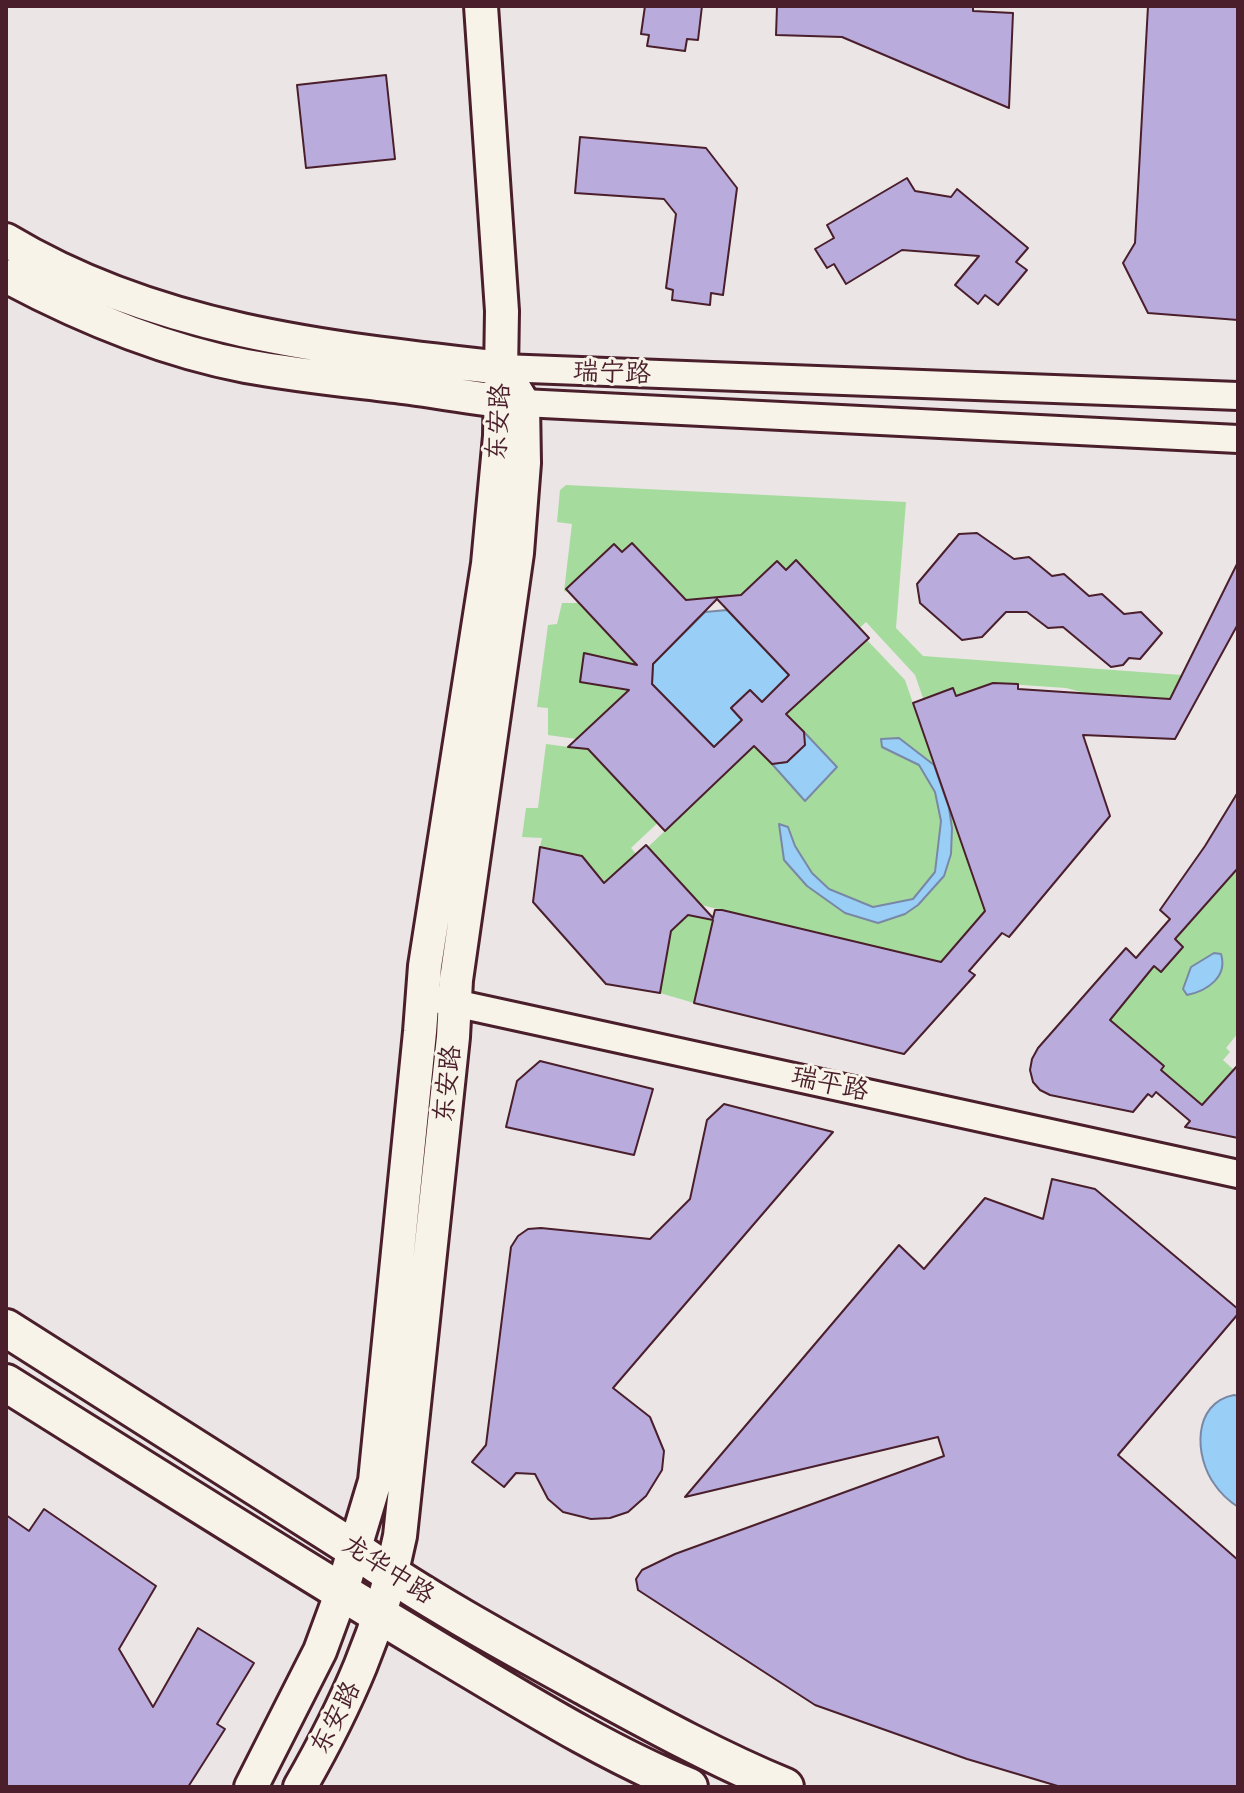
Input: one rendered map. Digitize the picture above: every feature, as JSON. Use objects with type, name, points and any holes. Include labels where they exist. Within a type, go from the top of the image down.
[{"type":"main road","name":"龙华中路","points":[[6,1328],[393,1576],[531,1657],[721,1760],[785,1787]]},
{"type":"main road","name":"龙华中路","points":[[6,1383],[341,1594],[609,1748],[689,1787]]},
{"type":"street","name":"东安路","points":[[300,1787],[356,1680],[381,1617],[393,1576],[405,1498],[455,1002],[517,553],[524,463],[502,368],[502,311],[481,6]]},
{"type":"street","name":"瑞宁路","points":[[6,240],[118,294],[177,315],[328,348],[502,368],[1238,396]]},
{"type":"street","name":"瑞宁路","points":[[6,276],[49,299],[167,345],[243,365],[321,378],[512,402],[1238,439]]},
{"type":"street","name":"东安路","points":[[251,1787],[314,1664],[341,1594],[375,1481],[425,966],[488,564],[500,436],[512,402]]},
{"type":"street","name":"瑞平路","points":[[423,997],[1238,1174]]},
{"type":"green space","points":[[566,485],[906,502],[896,628],[923,656],[1182,675],[1170,699],[993,683],[956,696],[953,688],[931,721],[915,675],[866,622],[824,662],[851,619],[797,561],[786,570],[777,562],[755,599],[698,599],[686,616],[687,601],[633,543],[622,552],[614,544],[583,572],[580,594],[564,591],[572,524],[557,522],[560,490]]},
{"type":"green space","points":[[562,603],[578,603],[637,665],[581,681],[629,690],[576,739],[548,735],[548,708],[537,707],[548,625],[557,624]]},
{"type":"green space","points":[[867,640],[905,680],[985,911],[941,962],[701,905],[648,847],[732,767],[742,734],[772,764],[787,762],[805,745],[804,733],[777,706]]},
{"type":"green space","points":[[594,738],[596,758],[650,815],[666,815],[631,848],[651,870],[605,882],[582,856],[540,847],[542,838],[522,837],[526,808],[538,808],[546,744],[584,749]]},
{"type":"green space","points":[[1238,868],[1238,1033],[1226,1048],[1230,1052],[1223,1060],[1234,1070],[1202,1105],[1161,1070],[1164,1066],[1115,1024],[1107,1024],[1150,971],[1136,958],[1140,953],[1161,972],[1183,947],[1162,928]]},
{"type":"green space","points":[[669,889],[693,916],[747,928],[716,941],[708,940],[694,1003],[660,993],[669,946],[663,939]]},
{"type":"water","points":[[727,610],[789,675],[762,702],[750,690],[731,708],[742,720],[714,747],[652,684],[653,664],[705,612]]},
{"type":"water","points":[[804,732],[837,767],[805,801],[772,764],[787,762],[804,745]]},
{"type":"water","points":[[899,738],[934,765],[949,808],[951,854],[944,876],[918,905],[905,914],[878,923],[845,913],[807,886],[784,860],[779,824],[788,827],[795,846],[812,873],[829,889],[873,907],[913,899],[935,872],[941,821],[935,792],[919,765],[882,747],[881,739]]},
{"type":"water","points":[[1214,953],[1221,954],[1219,976],[1202,990],[1187,995],[1183,989],[1191,967]]},
{"type":"water","points":[[1234,1395],[1238,1396],[1238,1507],[1215,1485],[1203,1460],[1201,1446],[1201,1432],[1210,1408]]},
{"type":"building","points":[[645,6],[702,6],[698,40],[687,39],[685,51],[647,46],[649,35],[641,34]]},
{"type":"building","points":[[777,6],[973,6],[973,11],[1013,13],[1009,108],[842,37],[776,35]]},
{"type":"building","points":[[1148,6],[1238,6],[1238,320],[1148,313],[1123,263],[1135,243]]},
{"type":"building","points":[[386,75],[395,159],[306,168],[297,85]]},
{"type":"building","points":[[580,137],[706,148],[737,188],[723,295],[711,293],[710,305],[672,300],[673,290],[666,288],[676,214],[664,199],[575,193]]},
{"type":"building","points":[[907,178],[915,191],[951,197],[957,189],[1028,248],[1016,262],[1027,270],[998,305],[985,295],[978,304],[955,285],[979,256],[902,250],[846,284],[834,264],[827,268],[815,249],[834,238],[827,225]]},
{"type":"building","points":[[977,533],[1014,559],[1029,557],[1052,576],[1064,574],[1089,596],[1102,594],[1124,614],[1141,612],[1162,633],[1140,659],[1129,658],[1123,665],[1111,667],[1063,627],[1048,628],[1027,612],[1006,612],[982,637],[962,640],[920,603],[917,584],[959,534]]},
{"type":"building","points":[[632,543],[686,600],[741,595],[777,561],[786,570],[796,560],[869,638],[786,714],[804,732],[805,745],[787,762],[772,764],[754,746],[665,831],[588,749],[568,747],[629,690],[580,682],[584,653],[637,665],[566,589],[614,544],[622,552]],"holes":[[[717,599],[789,675],[762,702],[750,690],[731,708],[742,720],[714,747],[652,684],[653,664]]]},
{"type":"building","points":[[1238,562],[1238,624],[1175,739],[1083,735],[1110,816],[1009,937],[1002,933],[969,971],[975,975],[904,1054],[694,1003],[713,920],[688,915],[671,931],[660,993],[606,984],[533,902],[540,847],[582,856],[604,883],[646,845],[713,918],[715,910],[722,910],[941,962],[985,911],[913,703],[953,688],[956,696],[993,683],[1018,684],[1018,689],[1170,699]]},
{"type":"building","points":[[1238,792],[1238,868],[1175,939],[1183,947],[1161,972],[1154,966],[1110,1020],[1164,1066],[1161,1070],[1202,1105],[1238,1065],[1238,1138],[1185,1127],[1190,1121],[1156,1092],[1152,1097],[1148,1094],[1133,1112],[1050,1095],[1040,1090],[1033,1082],[1030,1070],[1038,1048],[1126,948],[1136,958],[1170,919],[1160,910]]},
{"type":"building","points":[[540,1061],[653,1089],[634,1155],[506,1127],[517,1081]]},
{"type":"building","points":[[724,1104],[833,1132],[613,1388],[650,1417],[664,1451],[662,1470],[646,1496],[628,1512],[610,1518],[591,1519],[563,1512],[548,1499],[535,1474],[516,1473],[504,1487],[472,1462],[486,1445],[511,1247],[518,1236],[528,1229],[541,1228],[650,1239],[690,1199],[707,1120]]},
{"type":"building","points":[[1052,1179],[1095,1189],[1238,1309],[1238,1314],[1118,1455],[1238,1560],[1238,1787],[1061,1787],[967,1759],[815,1705],[638,1590],[636,1579],[642,1570],[675,1554],[944,1456],[938,1437],[685,1497],[899,1245],[924,1269],[985,1198],[1043,1219]]},
{"type":"building","points":[[44,1509],[156,1586],[119,1649],[153,1707],[198,1628],[254,1663],[217,1724],[225,1729],[188,1787],[6,1787],[6,1515],[29,1531]]}]
